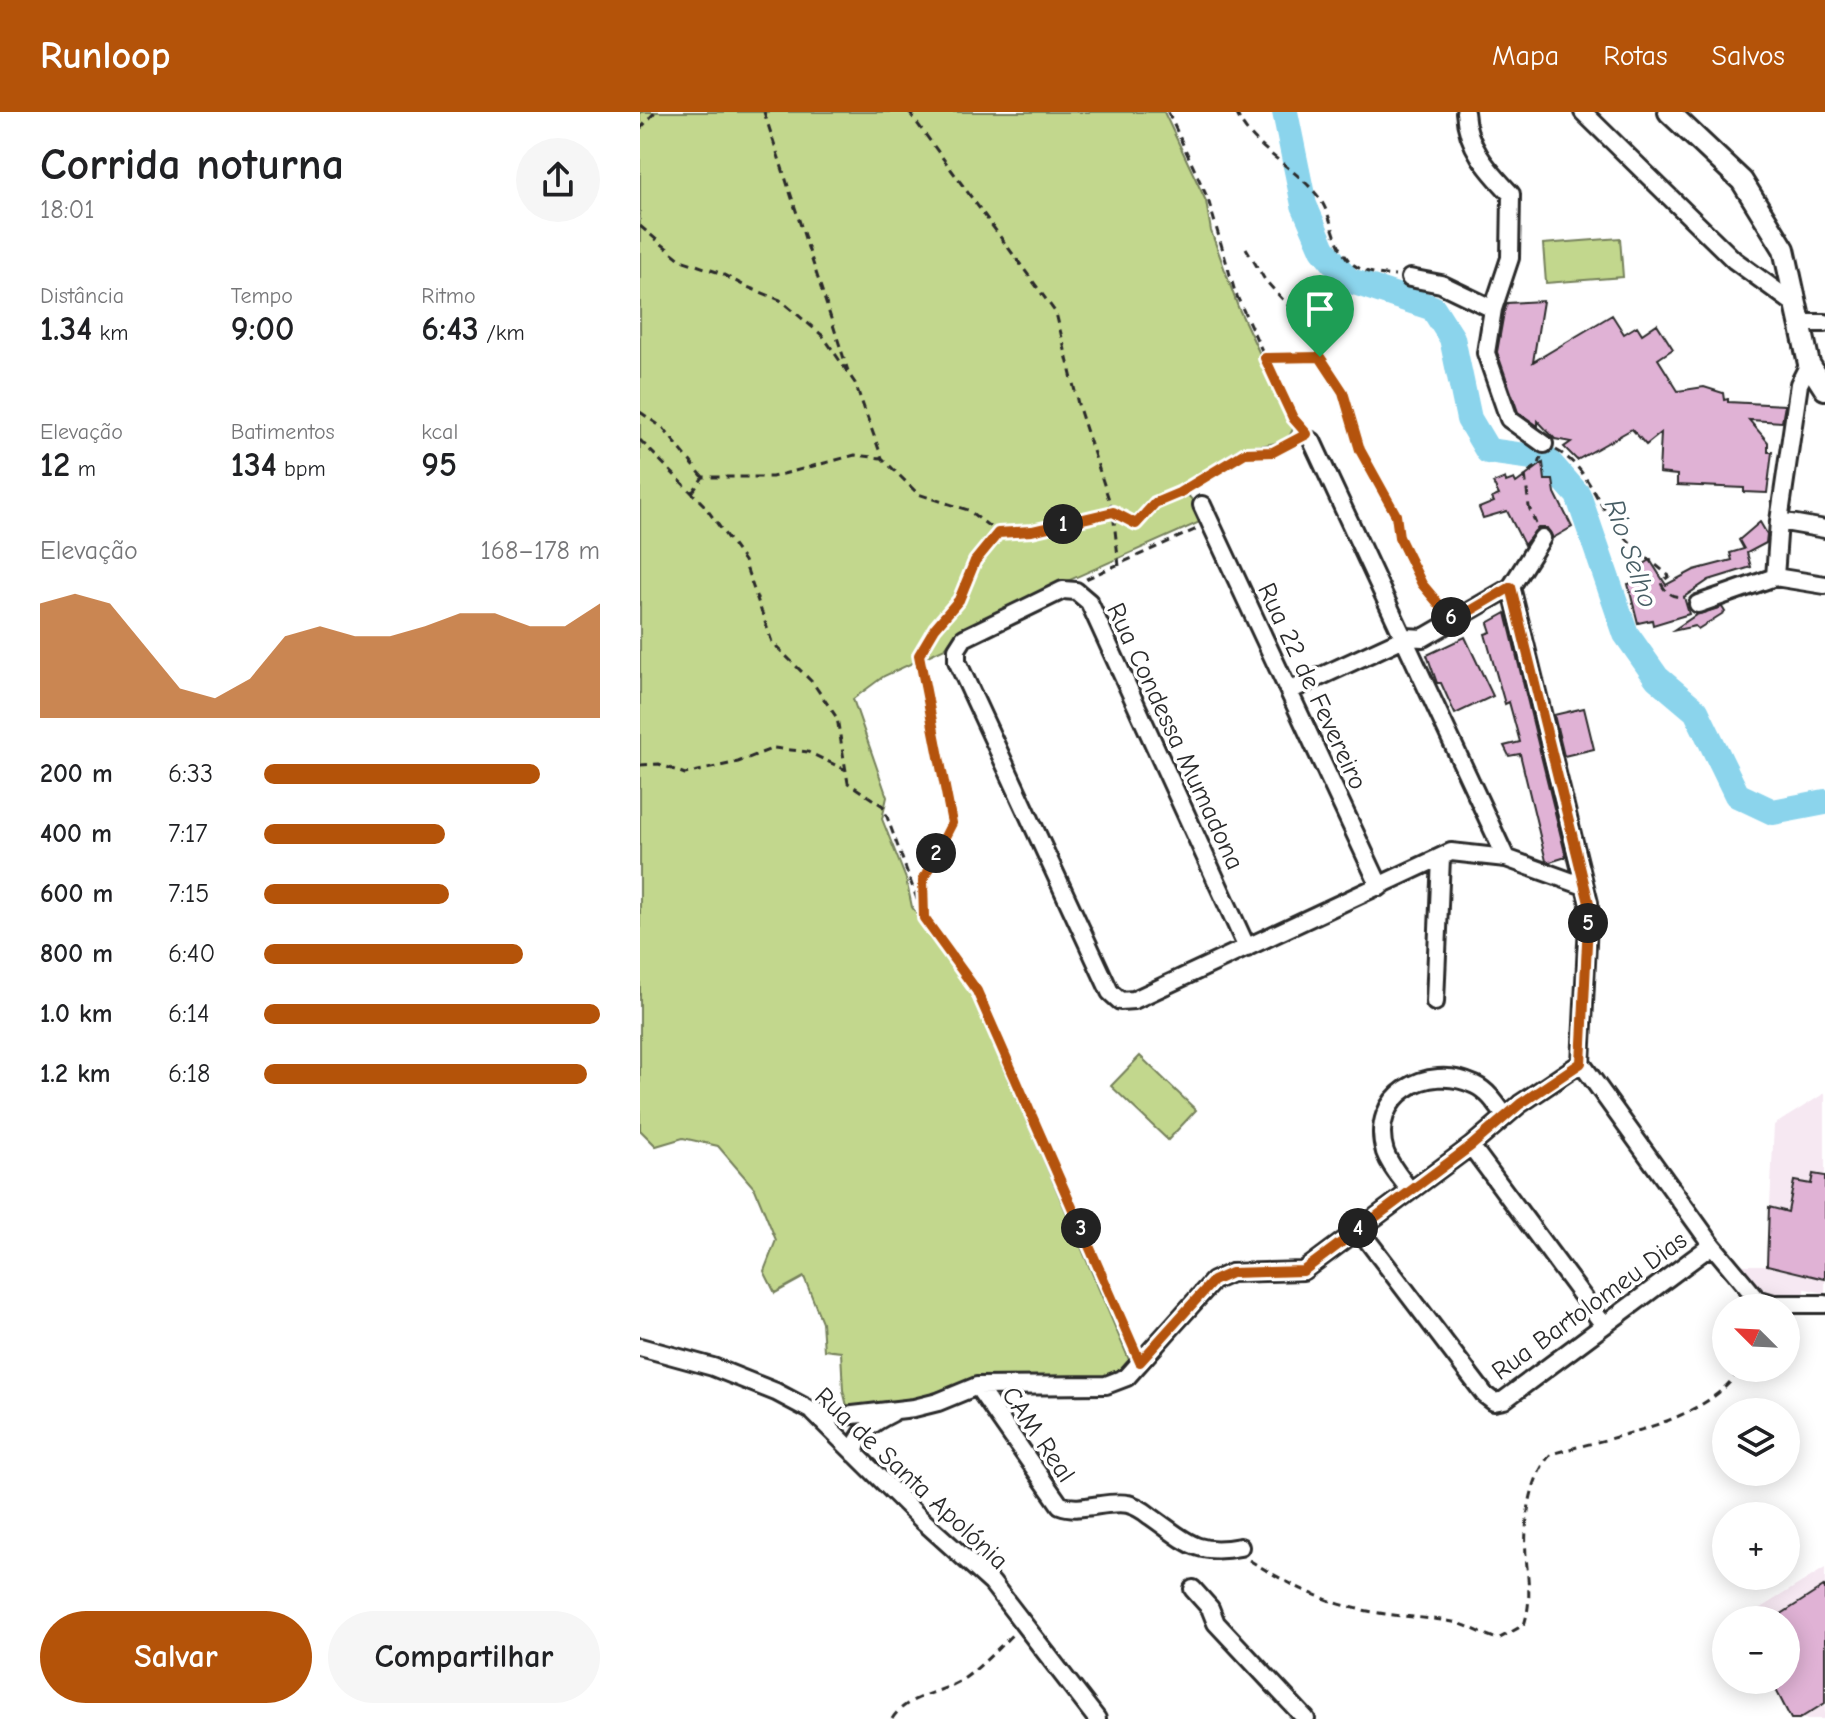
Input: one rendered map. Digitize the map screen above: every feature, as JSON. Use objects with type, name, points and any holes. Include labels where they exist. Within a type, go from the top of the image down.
[{"type":"street","points":[[1465,112],[1466,130],[1485,167],[1511,194],[1510,258],[1493,309],[1486,353],[1509,419],[1544,444]]},
{"type":"street","points":[[1583,112],[1734,260],[1798,314],[1825,323]]},
{"type":"street","points":[[1669,112],[1742,181],[1784,249],[1809,364],[1825,389]]},
{"type":"street","points":[[1410,278],[1441,284],[1493,309]]},
{"type":"street","points":[[1775,577],[1779,521],[1799,384],[1809,364]]},
{"type":"street","points":[[1310,438],[1406,637],[1506,858]]},
{"type":"street","name":"Rua 22 de Fevereiro","points":[[1202,505],[1380,887]]},
{"type":"street","points":[[1779,521],[1825,529]]},
{"type":"street","points":[[1289,691],[1406,637],[1423,638],[1511,587],[1542,538]]},
{"type":"street","points":[[1696,603],[1775,577],[1825,585]]},
{"type":"street","points":[[1511,587],[1589,903],[1581,1063],[1712,1245],[1757,1299],[1774,1304],[1825,1304]]},
{"type":"street","name":"Rua Condessa Mumadona","points":[[1063,590],[1076,591],[1089,602],[1247,948],[1134,1000],[1120,1001],[1110,992],[957,661],[957,649],[964,638],[1063,590]]},
{"type":"street","points":[[1247,948],[1451,852],[1506,858],[1584,886]]},
{"type":"street","points":[[1435,1002],[1441,857]]},
{"type":"street","points":[[836,1435],[842,1427],[855,1421],[938,1402],[977,1386],[1106,1385],[1127,1377],[1213,1281],[1231,1273],[1303,1271],[1409,1189],[1471,1146],[1505,1116],[1581,1063]]},
{"type":"street","points":[[1409,1189],[1391,1166],[1383,1140],[1386,1116],[1409,1086],[1433,1077],[1456,1078],[1486,1092],[1505,1116]]},
{"type":"street","points":[[1471,1146],[1603,1324]]},
{"type":"street","name":"Rua Bartolomeu Dias","points":[[1358,1228],[1485,1395],[1494,1402],[1504,1400],[1712,1245]]},
{"type":"street","name":"Rua de Santa Apolónia","points":[[640,1347],[685,1357],[727,1372],[812,1411],[922,1520],[992,1583],[1097,1719]]},
{"type":"street","name":"CAM Real","points":[[977,1386],[1060,1505],[1069,1509],[1126,1503],[1145,1512],[1183,1542],[1222,1552],[1240,1547]]},
{"type":"street","points":[[812,1411],[844,1416],[892,1411]]},
{"type":"street","points":[[855,1454],[862,1434],[892,1411]]},
{"type":"street","points":[[1193,1589],[1210,1608],[1216,1623],[1306,1719]]},
{"type":"path","points":[[640,129],[655,112]]},
{"type":"path","points":[[764,112],[849,375],[882,458],[918,494],[968,510],[998,533],[1032,531],[1113,512],[1136,524],[1155,503],[1179,493],[1245,453],[1273,452],[1310,438],[1293,418],[1235,292],[1208,199],[1168,112]]},
{"type":"path","points":[[909,112],[1056,313],[1079,408],[1113,512],[1119,566]]},
{"type":"path","points":[[1236,112],[1275,159],[1306,184],[1324,204],[1341,249],[1354,265],[1374,273],[1410,278]]},
{"type":"path","points":[[640,226],[681,260],[720,273],[780,300],[823,336],[849,375]]},
{"type":"path","points":[[1246,248],[1265,280],[1315,335],[1324,350],[1320,357]]},
{"type":"path","points":[[1265,358],[1320,357]]},
{"type":"path","points":[[1320,357],[1343,392],[1360,450],[1396,515],[1399,537],[1416,572],[1453,621]]},
{"type":"path","points":[[640,412],[663,428],[703,477]]},
{"type":"path","points":[[640,440],[692,493],[744,561],[772,642],[813,683],[837,718],[848,783],[883,806],[924,918],[977,991],[1140,1362]]},
{"type":"path","points":[[1544,444],[1567,456],[1587,476],[1616,528],[1669,576],[1661,583],[1665,592],[1696,603]]},
{"type":"path","points":[[703,477],[772,477],[855,455],[882,458]]},
{"type":"path","points":[[1539,465],[1525,474],[1529,507],[1542,538]]},
{"type":"path","points":[[692,493],[703,477]]},
{"type":"path","points":[[1179,493],[1191,496],[1202,505]]},
{"type":"path","points":[[1076,591],[1083,580],[1211,523]]},
{"type":"path","points":[[924,918],[923,880],[952,823],[919,655],[935,628],[959,600],[975,561],[998,533]]},
{"type":"path","points":[[640,765],[659,764],[685,774],[738,762],[774,748],[808,752],[846,771]]},
{"type":"path","points":[[1240,1547],[1247,1559],[1320,1598],[1374,1612],[1457,1622],[1478,1634],[1498,1639],[1524,1625],[1529,1611],[1531,1589],[1527,1527],[1541,1465],[1551,1454],[1678,1417],[1730,1382]]},
{"type":"path","points":[[892,1719],[900,1707],[910,1700],[950,1687],[965,1678],[1025,1623]]},
{"type":"shaded area","points":[[1825,1093],[1825,1293],[1805,1289],[1805,1298],[1800,1298],[1800,1294],[1767,1294],[1759,1291],[1739,1265],[1767,1265],[1774,1125]]},
{"type":"shaded area","points":[[1825,1568],[1825,1719],[1791,1719],[1788,1694],[1800,1694],[1800,1606],[1764,1606],[1789,1590],[1800,1590],[1800,1583]]},
{"type":"green space","points":[[640,112],[1164,112],[1206,201],[1211,231],[1238,307],[1294,427],[1287,441],[1238,450],[1181,488],[1196,504],[1202,521],[960,629],[945,648],[884,676],[853,699],[887,797],[882,819],[906,879],[912,907],[973,993],[1130,1362],[1112,1378],[973,1380],[909,1401],[847,1406],[841,1352],[824,1350],[822,1322],[804,1277],[775,1293],[764,1271],[776,1240],[755,1189],[718,1146],[683,1138],[656,1146],[640,1130]]},
{"type":"green space","points":[[1620,238],[1623,277],[1546,283],[1543,244]]},
{"type":"green space","points":[[1140,1056],[1196,1110],[1168,1140],[1111,1086]]},
{"type":"building","points":[[1543,301],[1533,362],[1612,315],[1624,334],[1637,326],[1642,334],[1657,324],[1673,349],[1658,359],[1678,391],[1704,387],[1723,393],[1724,400],[1728,399],[1728,402],[1785,405],[1782,422],[1749,420],[1768,442],[1768,452],[1772,452],[1767,493],[1744,492],[1744,488],[1677,485],[1677,475],[1659,473],[1661,433],[1646,445],[1632,429],[1577,460],[1564,447],[1571,442],[1555,439],[1538,421],[1538,426],[1518,412],[1497,352],[1504,312],[1507,303]]},
{"type":"building","points":[[1543,463],[1545,480],[1553,480],[1555,493],[1572,527],[1553,538],[1547,528],[1538,528],[1524,545],[1507,511],[1483,518],[1479,508],[1494,502],[1492,498],[1499,495],[1493,483],[1505,478],[1506,482],[1514,479],[1516,483]]},
{"type":"building","points":[[1760,522],[1767,534],[1766,543],[1747,553],[1751,567],[1709,580],[1684,597],[1689,614],[1653,625],[1652,620],[1638,623],[1628,584],[1649,580],[1640,567],[1650,560],[1666,585],[1694,570],[1732,560],[1730,553],[1744,549],[1739,540]]},
{"type":"building","points":[[1722,607],[1725,612],[1698,629],[1695,626],[1672,631],[1696,615]]},
{"type":"building","points":[[1506,613],[1566,857],[1550,862],[1546,861],[1520,754],[1509,756],[1504,746],[1520,742],[1509,702],[1505,704],[1485,634],[1491,632],[1488,623]]},
{"type":"building","points":[[1465,637],[1493,696],[1455,714],[1441,683],[1437,683],[1427,655]]},
{"type":"building","points":[[1584,708],[1594,749],[1564,756],[1554,715]]},
{"type":"building","points":[[1813,1174],[1825,1176],[1825,1279],[1767,1265],[1769,1207],[1788,1212],[1794,1181],[1811,1184]]},
{"type":"building","points":[[1825,1586],[1825,1703],[1799,1719],[1791,1719],[1778,1694],[1800,1694],[1800,1606],[1794,1606]]},
{"type":"waterway","name":"Rio Selho","points":[[1285,112],[1304,205],[1323,249],[1348,280],[1433,308],[1452,338],[1469,419],[1488,451],[1546,459],[1578,495],[1626,634],[1657,678],[1696,711],[1737,795],[1773,812],[1825,802]]},
{"type":"route","points":[[1320,357],[1343,392],[1360,450],[1396,515],[1399,537],[1422,584],[1453,621],[1511,587],[1589,903],[1581,1063],[1520,1104],[1471,1146],[1409,1189],[1303,1271],[1231,1273],[1213,1281],[1140,1362],[977,991],[924,918],[923,880],[952,823],[919,655],[935,628],[959,600],[975,561],[998,533],[1032,531],[1113,512],[1136,524],[1155,503],[1179,493],[1245,453],[1273,452],[1307,434],[1293,418],[1265,358],[1320,357]]}]
